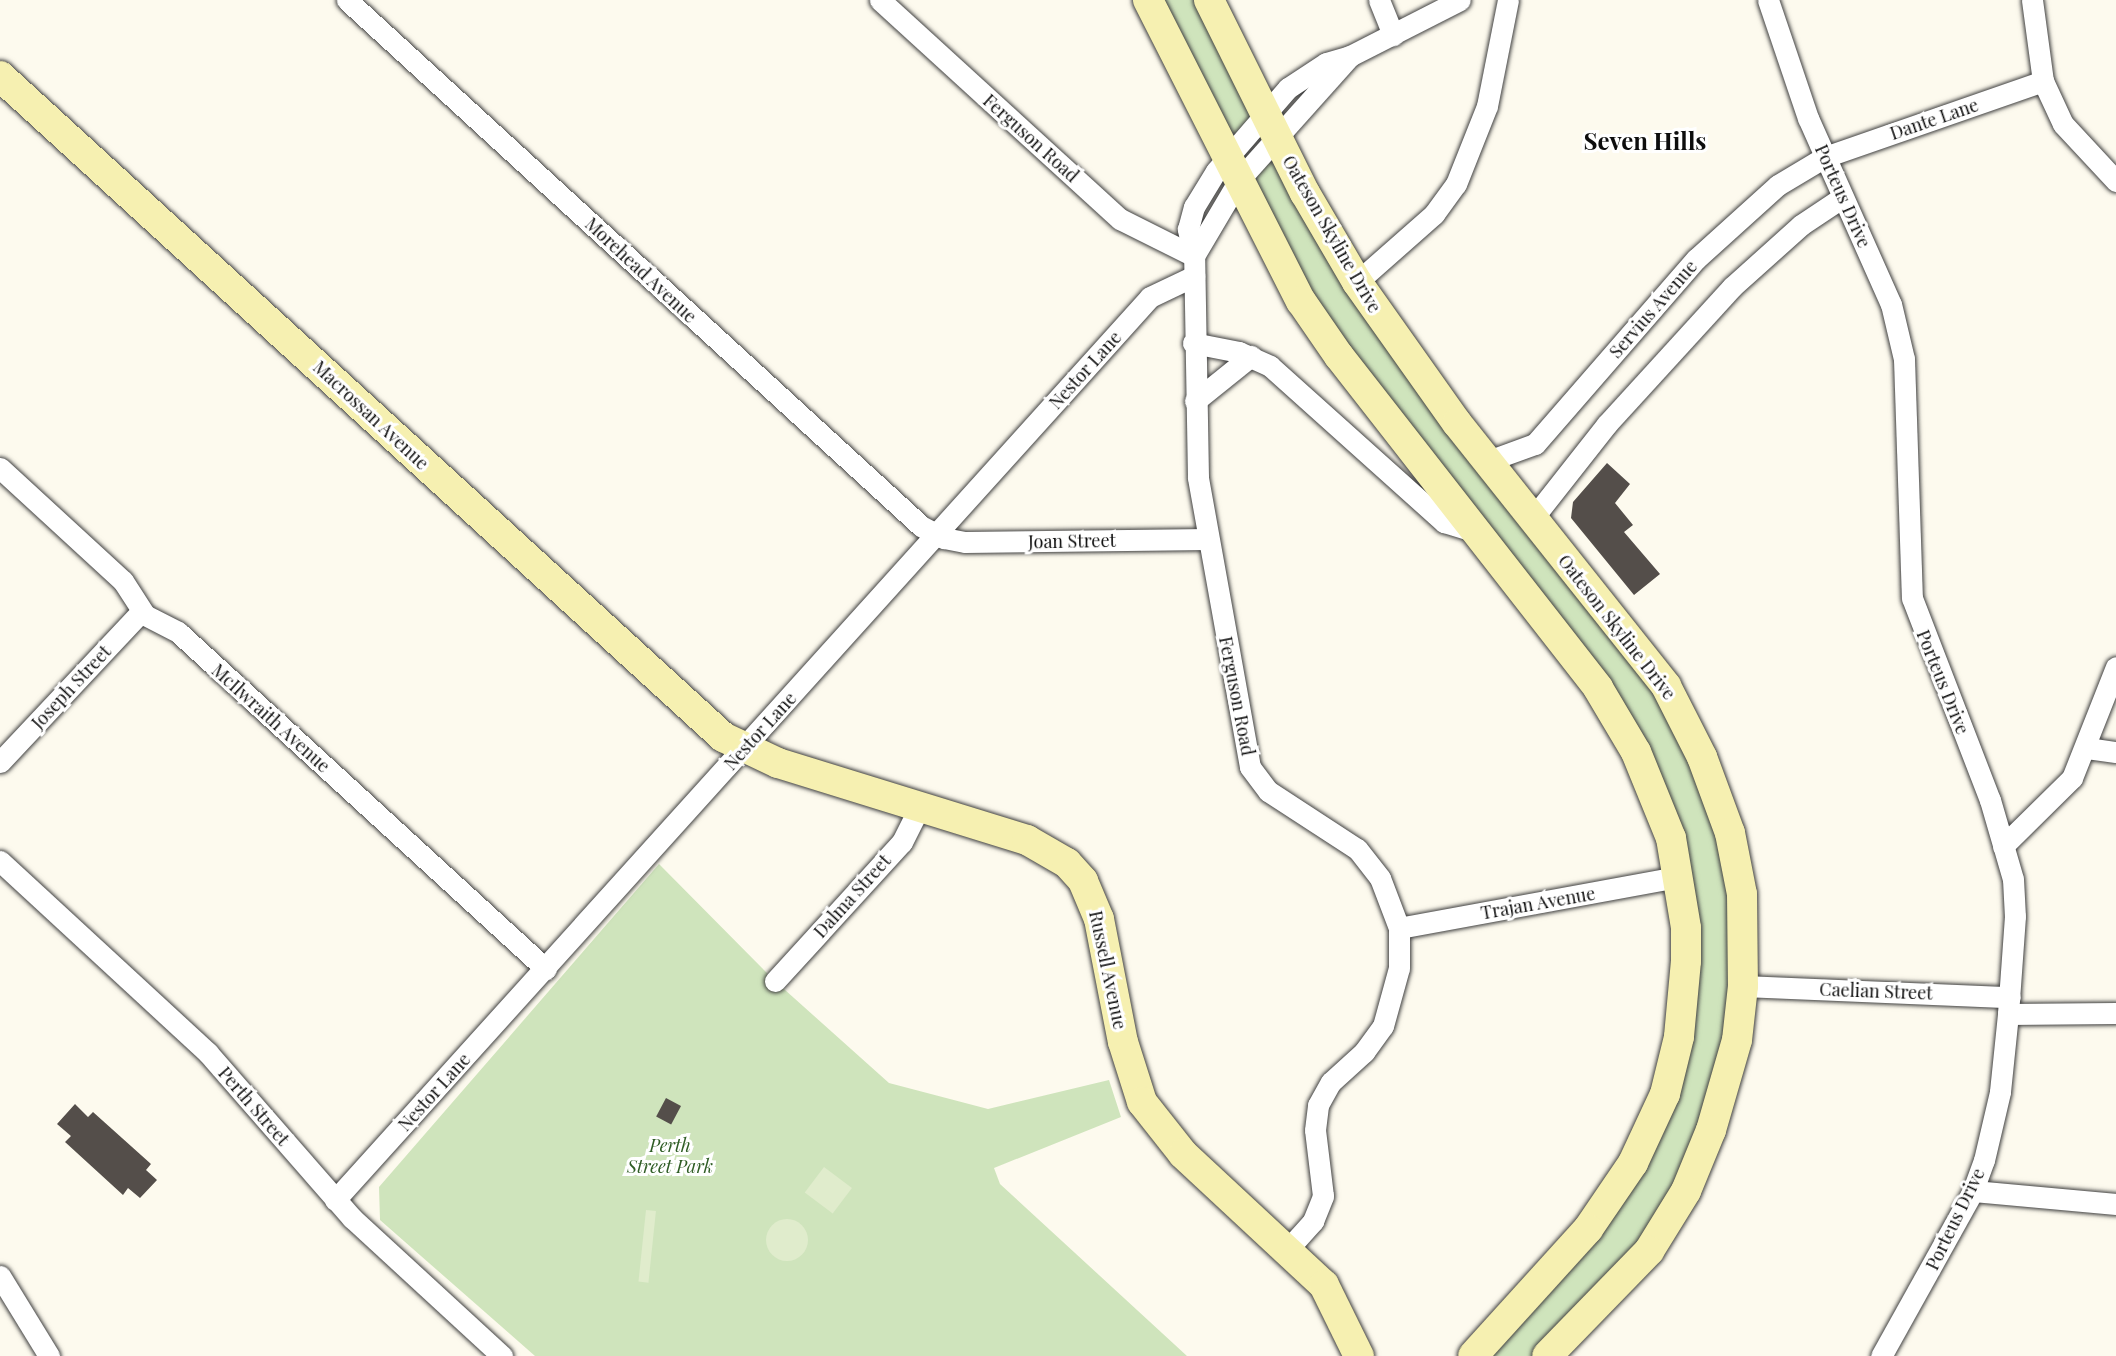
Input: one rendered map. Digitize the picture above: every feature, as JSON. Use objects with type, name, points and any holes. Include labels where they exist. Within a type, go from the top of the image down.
[{"type":"main road","points":[[1148,0],[1316,325],[1566,643],[1616,717],[1660,805],[1678,877],[1686,928],[1683,1013],[1671,1076],[1655,1119],[1588,1229],[1473,1356]]},
{"type":"main road","name":"Oateson Skyline Drive","points":[[1209,0],[1271,124],[1357,282],[1488,461],[1666,686],[1702,757],[1723,810],[1737,865],[1744,926],[1743,986],[1730,1070],[1686,1191],[1649,1251],[1547,1356]]},
{"type":"main road","name":"Macrossan Avenue","points":[[0,76],[641,664],[723,737],[744,749]]},
{"type":"main road","name":"Russell Avenue","points":[[744,749],[1043,846],[1076,871],[1099,919],[1123,1042],[1142,1102],[1175,1146],[1288,1249],[1331,1295],[1353,1352]]},
{"type":"street","name":"Morehead Avenue","points":[[347,0],[912,519],[937,536]]},
{"type":"street","name":"Ferguson Road","points":[[880,0],[1120,219],[1194,266]]},
{"type":"street","points":[[1379,0],[1393,35]]},
{"type":"street","name":"Ferguson Road","points":[[1288,1249],[1313,1221],[1323,1196],[1315,1130],[1318,1105],[1331,1082],[1364,1052],[1383,1026],[1399,968],[1399,928],[1380,878],[1357,849],[1268,791],[1254,776],[1198,477],[1193,343],[1194,266],[1233,168],[1271,124],[1296,83],[1326,63],[1350,56],[1460,0]]},
{"type":"street","points":[[1357,282],[1434,214],[1455,184],[1487,106],[1508,0]]},
{"type":"street","name":"Porteus Drive","points":[[1768,0],[1825,157],[1891,304],[1904,358],[1912,598],[1990,800],[2013,879],[2015,916],[2009,1006],[1992,1129],[1973,1191],[1881,1356]]},
{"type":"street","points":[[2032,0],[2043,81],[2078,144],[2116,181]]},
{"type":"street","name":"Dante Lane","points":[[1825,157],[2043,81]]},
{"type":"street","name":"Servius Avenue","points":[[1488,461],[1529,449],[1696,260],[1778,185],[1825,157]]},
{"type":"street","points":[[1533,518],[1600,433],[1732,287],[1801,225],[1843,197]]},
{"type":"street","name":"Nestor Lane","points":[[335,1200],[937,536],[1150,297],[1194,266]]},
{"type":"street","points":[[1193,343],[1251,356],[1282,376],[1444,522],[1478,532]]},
{"type":"street","points":[[1195,401],[1251,356]]},
{"type":"street","name":"McIlwraith Avenue","points":[[0,468],[123,581],[142,611],[178,632],[546,969]]},
{"type":"street","name":"Joan Street","points":[[937,536],[965,542],[1208,539]]},
{"type":"street","name":"Joseph Street","points":[[0,762],[142,611]]},
{"type":"street","points":[[2003,846],[2072,778],[2087,748],[2116,667]]},
{"type":"street","points":[[2087,748],[2116,752]]},
{"type":"street","name":"Dalma Street","points":[[775,981],[902,842],[920,806]]},
{"type":"street","name":"Perth Street","points":[[0,861],[215,1061],[335,1200],[502,1356]]},
{"type":"street","name":"Trajan Avenue","points":[[1399,928],[1678,877]]},
{"type":"street","name":"Caelian Street","points":[[1743,986],[2116,1013]]},
{"type":"street","points":[[1973,1191],[2116,1204]]},
{"type":"street","points":[[0,1276],[49,1356]]},
{"type":"green space","points":[[1154,0],[1201,0],[1257,109],[1235,134],[1226,129]]},
{"type":"green space","points":[[1271,156],[1662,690],[1729,858],[1734,1001],[1678,1193],[1540,1356],[1487,1356],[1593,1239],[1691,1000],[1657,780],[1342,352],[1248,181]]},
{"type":"green space","name":"Perth Street Park","points":[[659,864],[775,981],[889,1083],[988,1109],[1109,1080],[1121,1117],[994,1168],[1000,1184],[1187,1356],[535,1356],[380,1220],[379,1187]]},
{"type":"green space","points":[[824,1167],[852,1188],[833,1214],[805,1193]]},
{"type":"green space","points":[[646,1210],[656,1211],[648,1283],[638,1282]]},
{"type":"green space","points":[[787,1219],[795,1220],[802,1225],[807,1232],[807,1248],[802,1255],[795,1260],[787,1261],[779,1260],[772,1255],[767,1248],[766,1240],[767,1232],[772,1225],[779,1220]]},
{"type":"building","points":[[1607,463],[1630,484],[1615,503],[1633,525],[1624,532],[1660,574],[1634,595],[1571,518],[1573,502]]},
{"type":"building","points":[[666,1098],[681,1106],[671,1125],[656,1117]]},
{"type":"building","points":[[75,1104],[88,1117],[93,1112],[151,1164],[146,1170],[157,1180],[140,1198],[128,1188],[123,1195],[65,1142],[71,1136],[57,1124]]},
{"type":"district","name":"Seven Hills","points":[[1645,141]]}]
